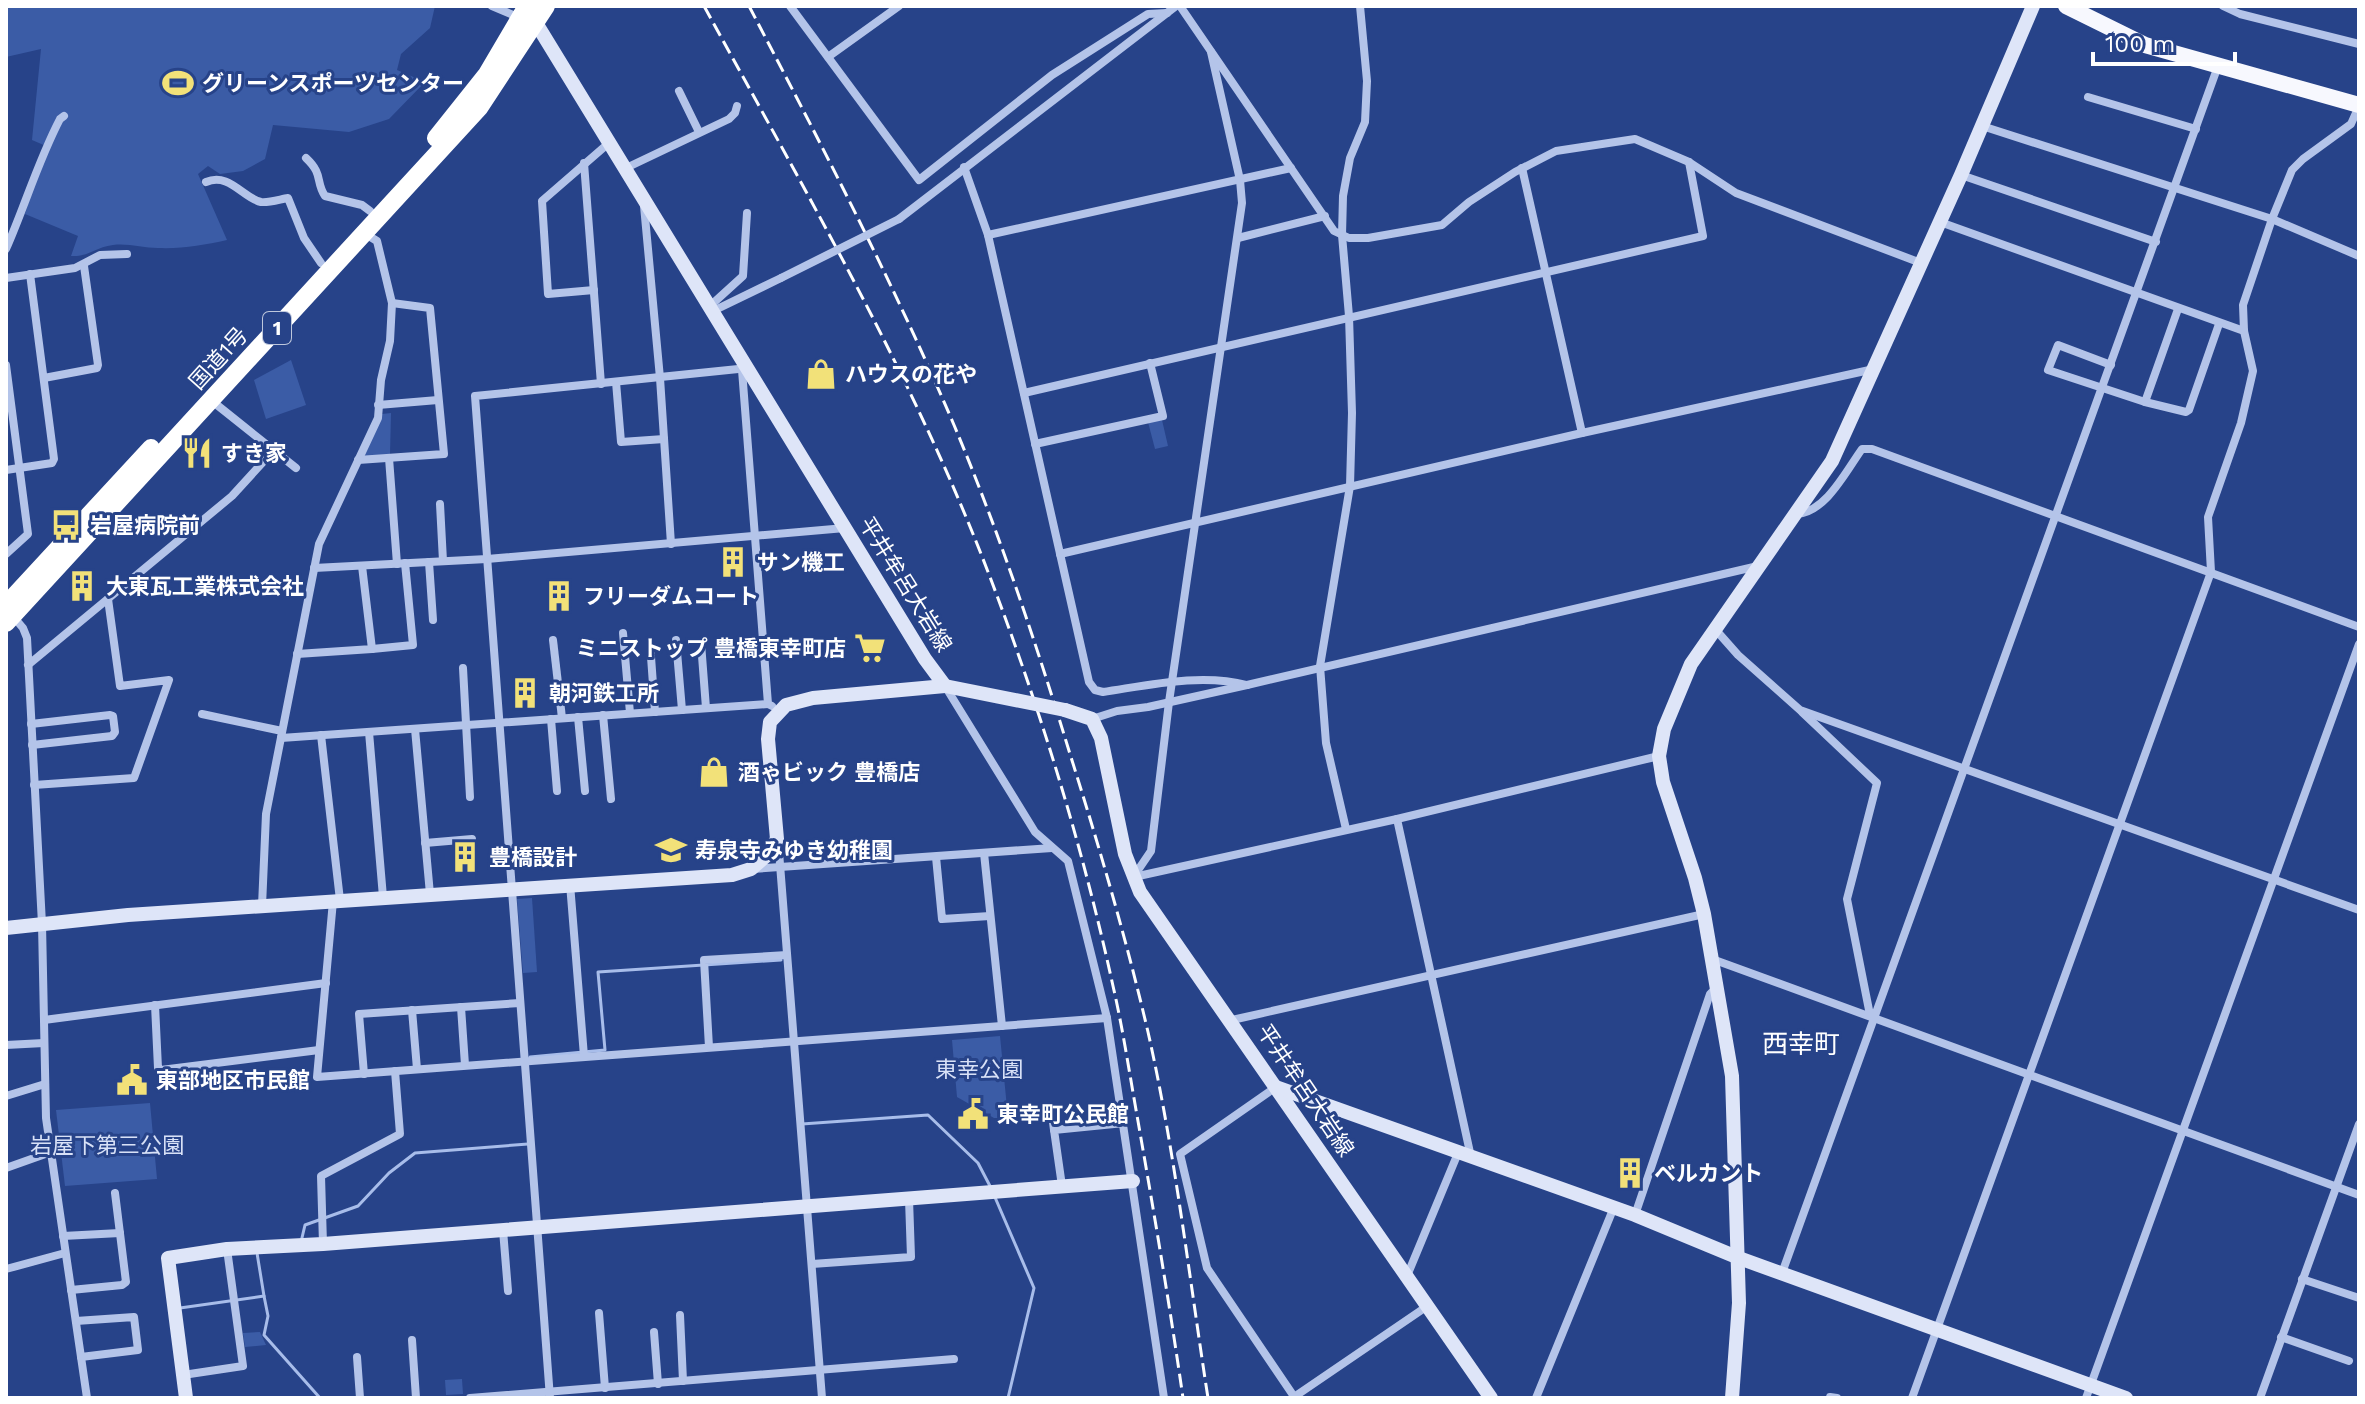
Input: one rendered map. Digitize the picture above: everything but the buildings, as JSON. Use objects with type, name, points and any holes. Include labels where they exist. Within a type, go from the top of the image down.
[{"type":"highway","name":"国道1号","points":[[8,613],[430,145],[529,13],[546,6]]},
{"type":"highway","name":"国道1号","points":[[8,613],[211,400],[479,108],[529,13]]},
{"type":"main road","points":[[2066,6],[2145,45],[2359,106]]},
{"type":"street","points":[[492,6],[529,13]]},
{"type":"street","points":[[790,6],[919,180],[1052,75],[1148,14],[1167,13]]},
{"type":"street","points":[[828,57],[899,6]]},
{"type":"street","points":[[711,309],[899,219],[1178,6],[1210,46],[1334,231],[1349,238],[1368,238],[1442,225],[1469,202],[1522,168],[1556,151],[1635,139],[1689,162],[1736,193],[1921,263]]},
{"type":"street","points":[[1346,829],[1326,743],[1320,666],[1350,486],[1352,413],[1349,316],[1342,235],[1343,196],[1350,158],[1365,122],[1367,81],[1360,6]]},
{"type":"street","points":[[1732,1398],[1739,1258],[1732,1076],[1704,914],[1663,782],[1659,756],[1673,703],[1691,664],[1832,461],[1961,175],[2033,6]]},
{"type":"street","points":[[2223,6],[2240,14],[2359,44]]},
{"type":"street","name":"平井牟呂大岩線","points":[[529,13],[925,659],[945,686],[1065,710],[1092,719],[1101,738],[1125,854],[1140,892],[1232,1020],[1491,1398]]},
{"type":"street","points":[[1134,877],[1151,851],[1169,702],[1242,203],[1240,180],[1210,46]]},
{"type":"street","points":[[1782,1273],[2219,65]]},
{"type":"street","points":[[679,91],[699,132]]},
{"type":"street","points":[[2088,97],[2196,129]]},
{"type":"street","points":[[626,168],[729,119],[737,106]]},
{"type":"street","points":[[1912,1398],[2211,572],[2208,517],[2241,423],[2253,371],[2244,331],[2243,305],[2272,219],[2292,170],[2351,124],[2359,106]]},
{"type":"street","points":[[6,249],[46,146],[64,116]]},
{"type":"street","points":[[1982,126],[2272,219],[2359,256]]},
{"type":"street","points":[[594,290],[548,294],[542,201],[610,142]]},
{"type":"street","points":[[306,158],[320,174],[325,196],[362,205],[370,211]]},
{"type":"street","points":[[1024,393],[1703,236],[1689,162]]},
{"type":"street","points":[[584,163],[601,384]]},
{"type":"street","points":[[964,167],[988,235],[1089,682],[1095,690],[1103,692],[1172,681],[1229,680],[1247,685]]},
{"type":"street","points":[[988,235],[1291,168]]},
{"type":"street","points":[[1522,168],[1582,433]]},
{"type":"street","points":[[1961,175],[2156,242]]},
{"type":"street","points":[[206,182],[213,179],[228,183],[261,202],[288,198],[304,238],[321,263]]},
{"type":"street","points":[[644,197],[671,544]]},
{"type":"street","points":[[711,309],[743,276],[747,213]]},
{"type":"street","points":[[1238,238],[1325,216]]},
{"type":"street","points":[[1940,222],[2244,331]]},
{"type":"street","points":[[262,906],[266,814],[319,544],[378,418],[390,341],[392,303],[377,241],[364,233]]},
{"type":"street","points":[[6,278],[84,266],[100,255],[127,254]]},
{"type":"street","points":[[44,378],[97,368],[84,266]]},
{"type":"street","points":[[6,470],[52,463],[54,459],[30,274]]},
{"type":"street","points":[[358,460],[444,454],[430,308],[392,303]]},
{"type":"street","points":[[2145,402],[2178,309]]},
{"type":"street","points":[[2111,365],[2058,345],[2048,370],[2186,412],[2219,324]]},
{"type":"street","points":[[1035,444],[1163,416],[1150,363]]},
{"type":"street","points":[[6,365],[28,534],[6,554]]},
{"type":"street","points":[[550,1395],[475,396],[746,369],[754,537],[774,708],[768,739],[822,1398]]},
{"type":"street","points":[[1060,554],[1874,369]]},
{"type":"street","points":[[616,382],[621,442],[664,439]]},
{"type":"street","points":[[211,400],[296,468]]},
{"type":"street","points":[[378,405],[438,400]]},
{"type":"street","points":[[1797,514],[1808,513],[1820,504],[1862,449],[1872,449],[2359,627]]},
{"type":"street","points":[[28,665],[232,496],[274,450]]},
{"type":"street","points":[[297,654],[413,645],[389,458]]},
{"type":"street","points":[[440,504],[443,561]]},
{"type":"street","points":[[314,568],[487,559],[845,528]]},
{"type":"street","points":[[429,562],[433,620]]},
{"type":"street","points":[[1092,719],[1761,565]]},
{"type":"street","points":[[362,566],[372,649]]},
{"type":"street","points":[[34,785],[134,778],[169,680],[120,686],[108,599]]},
{"type":"street","points":[[8,613],[23,628],[27,638],[42,924],[45,1084],[51,1152],[87,1398]]},
{"type":"street","points":[[1715,629],[1738,655],[1877,783],[1847,899],[1869,1010],[1875,1019]]},
{"type":"street","points":[[623,633],[630,713]]},
{"type":"street","points":[[553,640],[562,718]]},
{"type":"street","points":[[676,640],[682,710]]},
{"type":"street","points":[[650,643],[655,712]]},
{"type":"street","points":[[701,643],[706,708]]},
{"type":"street","points":[[2088,1391],[2359,644]]},
{"type":"street","points":[[463,668],[470,797]]},
{"type":"street","points":[[202,714],[282,734],[321,735],[706,708],[774,708],[813,698],[945,686],[1035,832],[1068,861],[1107,1018],[1164,1398]]},
{"type":"street","points":[[1800,710],[2359,910]]},
{"type":"street","points":[[31,724],[110,715],[113,716],[115,732],[112,736],[32,745]]},
{"type":"street","points":[[603,715],[611,799]]},
{"type":"street","points":[[578,717],[585,791]]},
{"type":"street","points":[[551,719],[557,791]]},
{"type":"street","points":[[415,729],[430,894]]},
{"type":"street","points":[[369,732],[383,897]]},
{"type":"street","points":[[321,735],[336,900],[317,1077],[1107,1018]]},
{"type":"street","points":[[1134,877],[1397,819],[1659,756]]},
{"type":"street","points":[[1397,819],[1431,975],[1464,1155],[1406,1277]]},
{"type":"street","points":[[425,843],[472,839]]},
{"type":"street","points":[[751,869],[767,855],[777,839]]},
{"type":"street","points":[[6,928],[128,915],[732,875],[751,869],[1052,848]]},
{"type":"street","points":[[984,853],[1002,1026]]},
{"type":"street","points":[[936,857],[942,919],[990,916]]},
{"type":"street","points":[[570,884],[584,1056]]},
{"type":"street","points":[[1232,1020],[1704,914]]},
{"type":"street","points":[[709,1047],[704,960],[787,955]]},
{"type":"street","points":[[1712,959],[2359,1195]]},
{"type":"street","points":[[44,1020],[326,983]]},
{"type":"street","points":[[1635,1215],[1710,994],[1717,987]]},
{"type":"street","points":[[364,1074],[359,1014],[520,1003]]},
{"type":"street","points":[[155,1005],[158,1068],[161,1070],[319,1050]]},
{"type":"street","points":[[461,1007],[465,1065]]},
{"type":"street","points":[[412,1010],[417,1069]]},
{"type":"street","points":[[6,1045],[44,1043]]},
{"type":"street","points":[[323,1244],[321,1176],[400,1134],[395,1071]]},
{"type":"street","points":[[6,1096],[45,1084]]},
{"type":"street","points":[[1426,1307],[1294,1397],[1207,1268],[1180,1154],[1276,1087],[1614,1207],[1739,1258],[1937,1329],[2088,1391],[2126,1398]]},
{"type":"street","points":[[1052,1114],[1062,1186]]},
{"type":"street","points":[[1054,1130],[1124,1123]]},
{"type":"street","points":[[2260,1398],[2359,1124]]},
{"type":"street","points":[[6,1168],[51,1152]]},
{"type":"street","points":[[186,1398],[168,1258],[227,1249],[1133,1181]]},
{"type":"street","points":[[71,1290],[126,1282],[115,1193]]},
{"type":"street","points":[[812,1264],[911,1257],[909,1199]]},
{"type":"street","points":[[1536,1398],[1614,1207]]},
{"type":"street","points":[[503,1230],[508,1291]]},
{"type":"street","points":[[63,1236],[120,1233]]},
{"type":"street","points":[[183,1375],[243,1366],[227,1249]]},
{"type":"street","points":[[6,1269],[65,1253]]},
{"type":"street","points":[[2302,1279],[2359,1298]]},
{"type":"street","points":[[599,1313],[605,1388]]},
{"type":"street","points":[[680,1315],[683,1381]]},
{"type":"street","points":[[76,1321],[134,1317],[138,1350],[81,1357]]},
{"type":"street","points":[[654,1332],[658,1384]]},
{"type":"street","points":[[2281,1337],[2349,1361]]},
{"type":"street","points":[[412,1340],[416,1398]]},
{"type":"street","points":[[357,1357],[360,1398]]},
{"type":"street","points":[[470,1398],[580,1393],[820,1368],[954,1359]]},
{"type":"street","points":[[630,1386],[631,1398]]},
{"type":"green space","points":[[6,6],[435,6],[430,28],[401,54],[397,70],[425,82],[389,119],[349,132],[273,125],[265,159],[243,171],[220,174],[208,166],[198,174],[227,240],[176,248],[113,245],[71,256],[78,236],[25,214],[46,146],[32,140],[41,49],[6,57]]},
{"type":"green space","points":[[291,360],[306,405],[266,419],[254,380]]},
{"type":"green space","points":[[391,413],[390,454],[363,457],[382,414]]},
{"type":"green space","points":[[1162,420],[1168,446],[1155,449],[1148,422]]},
{"type":"green space","points":[[532,898],[537,972],[523,973],[517,899]]},
{"type":"green space","name":"東幸公園","points":[[1000,1036],[1008,1118],[994,1118],[957,1097],[952,1040]]},
{"type":"green space","name":"岩屋下第三公園","points":[[150,1103],[157,1179],[65,1186],[56,1110]]},
{"type":"green space","points":[[260,1332],[266,1345],[245,1347],[243,1333]]},
{"type":"green space","points":[[462,1379],[463,1394],[446,1395],[445,1380]]},
{"type":"waterway","points":[[530,1057],[605,1050],[598,972],[781,960]]},
{"type":"waterway","points":[[802,1124],[928,1115],[978,1163],[991,1188]]},
{"type":"waterway","points":[[301,1242],[305,1225],[358,1206],[389,1173],[415,1153],[528,1144]]},
{"type":"waterway","points":[[994,1195],[1034,1288],[1008,1398]]},
{"type":"waterway","points":[[257,1253],[264,1296]]},
{"type":"waterway","points":[[180,1308],[264,1296],[268,1316],[264,1335],[320,1398]]},
{"type":"railway","points":[[704,6],[898,368],[966,517],[1030,690],[1062,788],[1102,936],[1125,1045],[1183,1398]]},
{"type":"railway","points":[[749,6],[856,214],[931,372],[986,506],[1030,629],[1102,858],[1148,1032],[1174,1168],[1208,1398]]},
{"type":"place","name":"グリーンスポーツセンター","points":[[178,83]]},
{"type":"place","name":"ハウスの花や","points":[[821,374]]},
{"type":"place","name":"すき家","points":[[197,453]]},
{"type":"place","name":"岩屋病院前","points":[[66,525]]},
{"type":"place","name":"サン機工","points":[[733,562]]},
{"type":"place","name":"大東瓦工業株式会社","points":[[82,586]]},
{"type":"place","name":"フリーダムコート","points":[[559,596]]},
{"type":"place","name":"ミニストップ 豊橋東幸町店","points":[[870,648]]},
{"type":"place","name":"朝河鉄工所","points":[[525,693]]},
{"type":"place","name":"酒ゃビック 豊橋店","points":[[714,772]]},
{"type":"place","name":"寿泉寺みゆき幼稚園","points":[[671,850]]},
{"type":"place","name":"豊橋設計","points":[[465,857]]},
{"type":"place","name":"東部地区市民館","points":[[132,1080]]},
{"type":"place","name":"東幸町公民館","points":[[973,1114]]},
{"type":"place","name":"ベルカント","points":[[1630,1173]]},
{"type":"district","name":"西幸町","points":[[1801,1044]]}]
